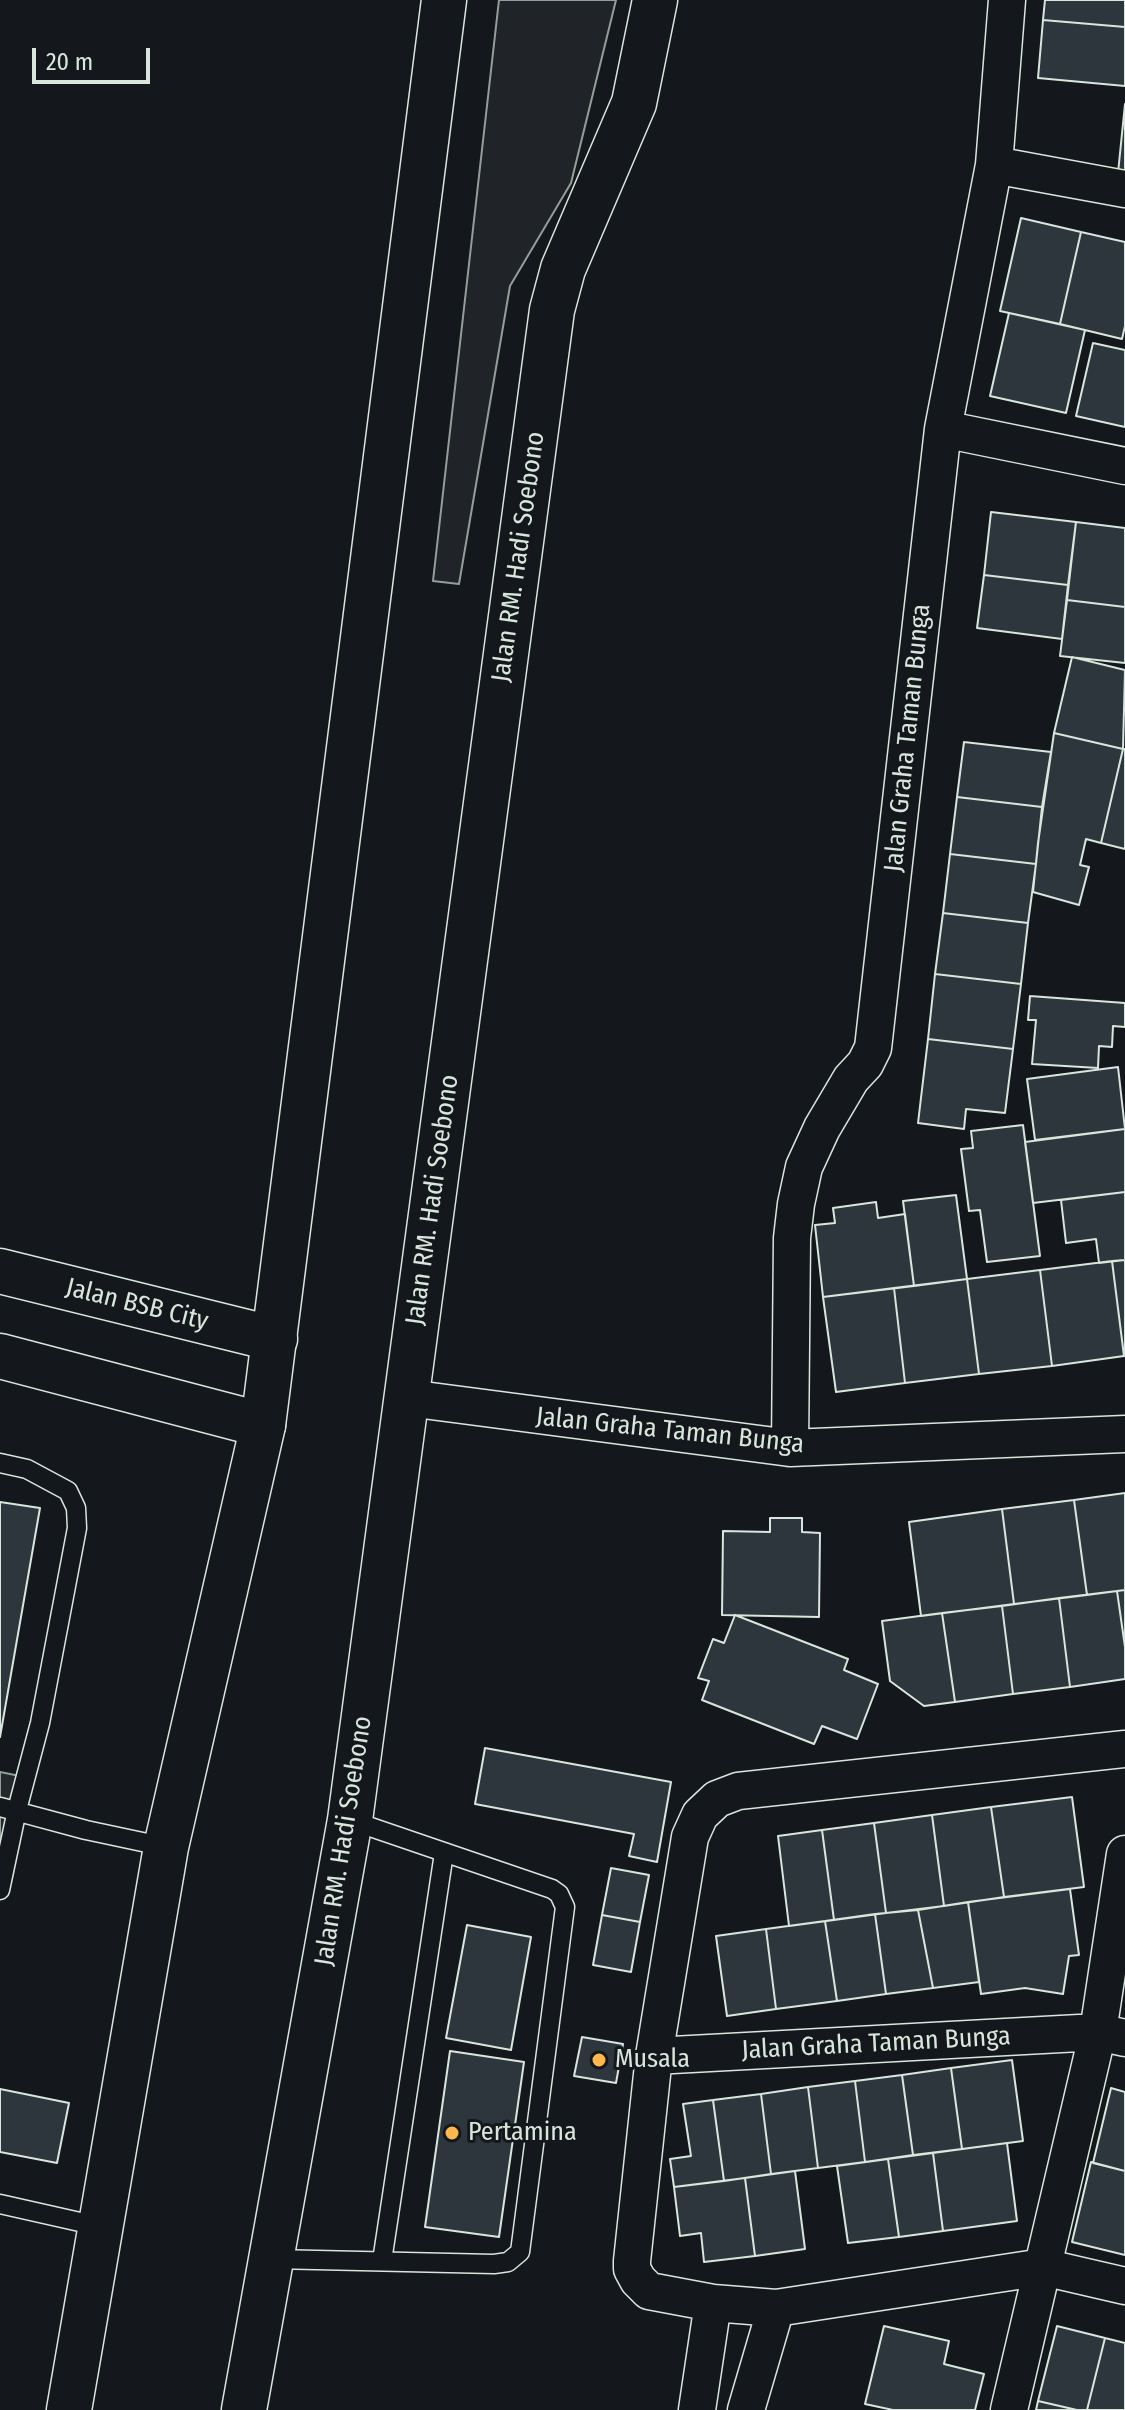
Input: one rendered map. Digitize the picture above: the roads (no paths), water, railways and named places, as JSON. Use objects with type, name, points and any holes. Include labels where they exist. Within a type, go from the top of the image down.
[{"type":"main road","points":[[69,2410],[166,1847],[263,1425],[444,0]]},
{"type":"main road","name":"Jalan RM. Hadi Soebono","points":[[244,2410],[350,1820],[552,310],[563,269],[634,103],[655,0]]},
{"type":"main road","name":"Jalan BSB City","points":[[0,1271],[275,1339]]},
{"type":"main road","points":[[0,1356],[263,1425]]},
{"type":"street","name":"Jalan Graha Taman Bunga","points":[[790,1448],[792,1238],[796,1204],[804,1167],[822,1128],[873,1048],[943,429],[994,165],[1007,0]]},
{"type":"street","points":[[994,165],[1125,189]]},
{"type":"street","points":[[943,429],[1125,466]]},
{"type":"street","name":"Jalan Graha Taman Bunga","points":[[408,1398],[790,1448],[1125,1434]]},
{"type":"street","points":[[1125,1749],[738,1791],[717,1799],[700,1815],[690,1837],[654,2056],[632,2269],[649,2291],[713,2303],[776,2308],[1043,2267],[1125,2286]]},
{"type":"street","points":[[1009,2410],[1043,2267],[1112,2035],[1125,1854]]},
{"type":"street","name":"Jalan Graha Taman Bunga","points":[[654,2056],[1112,2035]]},
{"type":"street","points":[[697,2410],[713,2303]]},
{"type":"street","points":[[746,2410],[776,2308]]},
{"type":"lane","points":[[0,1463],[27,1469],[68,1491],[76,1508],[77,1528],[40,1723],[8,1809],[0,1890]]},
{"type":"lane","points":[[8,1809],[166,1847]]},
{"type":"lane","points":[[272,2259],[494,2264],[508,2262],[520,2252],[565,1907],[559,1894],[552,1889],[350,1820]]},
{"type":"lane","points":[[382,2261],[444,1853]]},
{"type":"lane","points":[[0,2204],[102,2227]]},
{"type":"place","name":"Musala","points":[[599,2060]]},
{"type":"place","name":"Pertamina","points":[[452,2133]]}]
